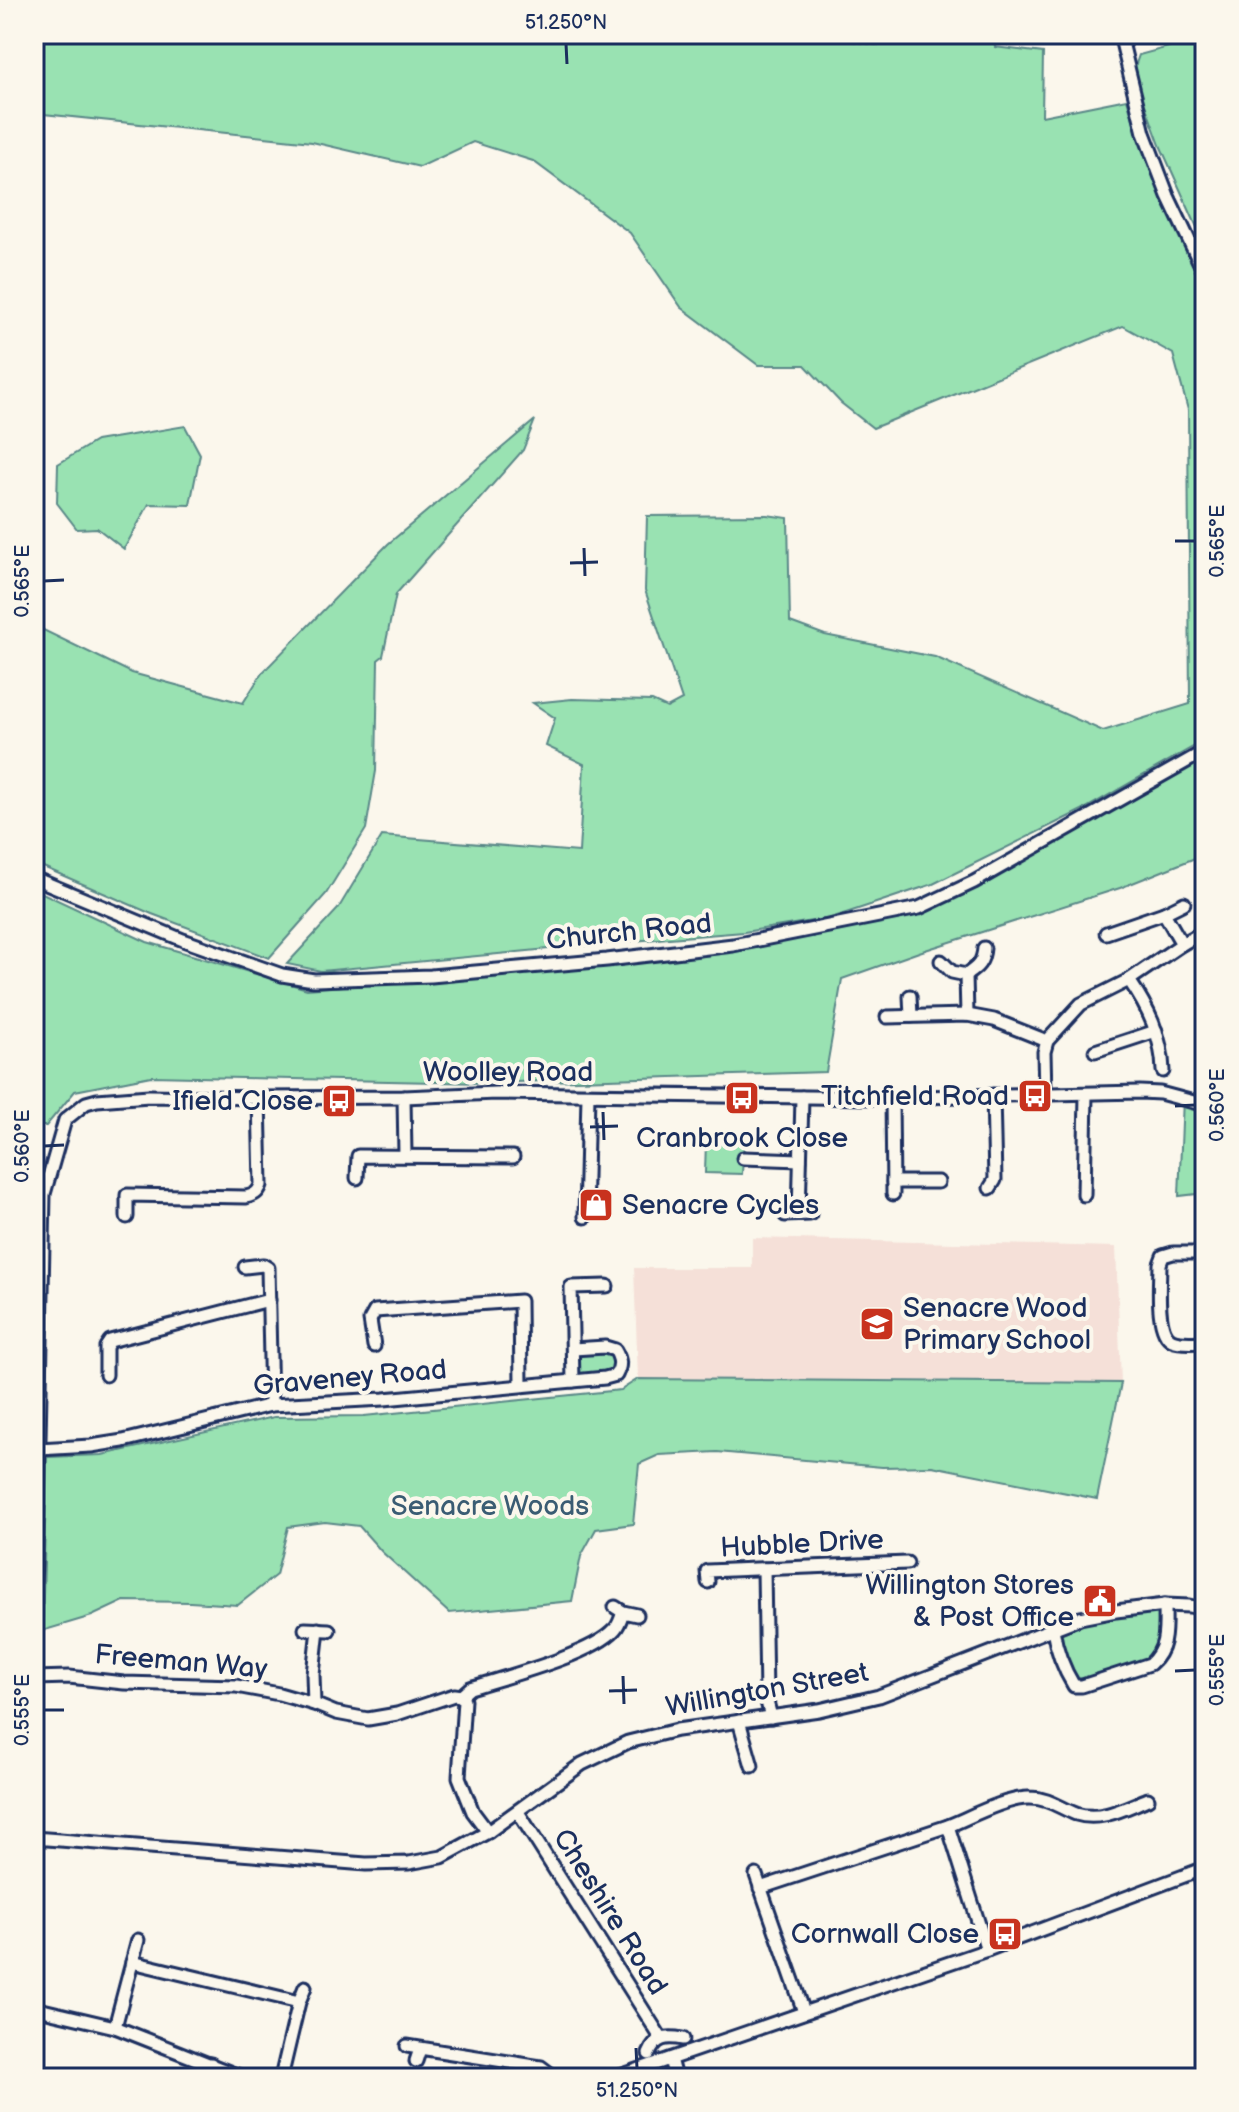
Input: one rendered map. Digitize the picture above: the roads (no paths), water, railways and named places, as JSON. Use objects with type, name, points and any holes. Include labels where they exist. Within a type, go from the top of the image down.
[{"type":"street","points":[[1120,34],[1144,133],[1168,196],[1205,274]]},
{"type":"street","name":"Church Road","points":[[34,878],[183,940],[282,975],[314,980],[431,976],[607,960],[733,945],[919,908],[974,882],[1205,751]]},
{"type":"street","points":[[1106,933],[1184,903]]},
{"type":"street","points":[[1164,913],[1182,944]]},
{"type":"street","points":[[1126,926],[1133,940]]},
{"type":"street","points":[[1045,1093],[1044,1052],[1047,1041],[1081,1004],[1129,980],[1205,931]]},
{"type":"street","points":[[941,961],[952,972],[966,975],[978,967],[984,948]]},
{"type":"street","points":[[966,975],[967,1015]]},
{"type":"street","points":[[1129,980],[1147,1006],[1162,1052],[1163,1071]]},
{"type":"street","points":[[910,996],[911,1016]]},
{"type":"street","points":[[887,1017],[967,1015],[994,1020],[1047,1041]]},
{"type":"street","points":[[1095,1051],[1156,1031]]},
{"type":"street","name":"Woolley Road","points":[[34,1584],[38,1490],[37,1365],[44,1194],[65,1120],[86,1103],[149,1096],[404,1097],[496,1093],[892,1097],[1160,1093],[1205,1105]]},
{"type":"street","points":[[1084,1195],[1086,1094]]},
{"type":"street","points":[[585,1217],[588,1095]]},
{"type":"street","points":[[990,1188],[995,1180],[993,1095]]},
{"type":"street","points":[[404,1097],[405,1155]]},
{"type":"street","points":[[785,1215],[805,1214],[800,1160],[802,1097]]},
{"type":"street","points":[[892,1097],[893,1188],[938,1182]]},
{"type":"street","points":[[127,1217],[127,1195],[254,1195],[261,1185],[259,1098]]},
{"type":"street","points":[[357,1178],[358,1156],[513,1157]]},
{"type":"street","points":[[743,1158],[800,1160]]},
{"type":"street","points":[[1205,1253],[1173,1253],[1163,1256],[1160,1264],[1161,1328],[1175,1342],[1205,1342]]},
{"type":"street","points":[[245,1267],[263,1265],[268,1268],[271,1405]]},
{"type":"street","points":[[573,1381],[571,1287],[607,1286]]},
{"type":"street","points":[[106,1375],[106,1347],[110,1341],[269,1300]]},
{"type":"street","points":[[374,1346],[370,1320],[375,1311],[520,1301],[521,1385]]},
{"type":"street","name":"Graveney Road","points":[[38,1449],[123,1441],[271,1405],[384,1399],[605,1378],[616,1375],[621,1367],[615,1350],[605,1347],[573,1349]]},
{"type":"street","name":"Hubble Drive","points":[[708,1582],[707,1571],[907,1563]]},
{"type":"street","points":[[764,1569],[766,1698],[771,1717]]},
{"type":"street","points":[[1053,1629],[1057,1650],[1069,1678],[1074,1686],[1082,1686],[1150,1664],[1158,1657],[1166,1637],[1165,1605]]},
{"type":"street","name":"Willington Street","points":[[34,1838],[366,1864],[409,1863],[442,1857],[488,1832],[582,1764],[628,1742],[677,1730],[819,1710],[879,1696],[1080,1618],[1165,1605],[1205,1609]]},
{"type":"street","name":"Freeman Way","points":[[34,1678],[236,1686],[279,1694],[336,1713],[368,1719],[397,1714],[454,1695],[461,1696],[470,1688],[553,1661],[592,1645],[617,1627],[619,1609],[637,1615]]},
{"type":"street","points":[[314,1704],[317,1629]]},
{"type":"street","points":[[461,1696],[464,1700],[459,1777],[473,1812],[488,1832]]},
{"type":"street","points":[[739,1721],[752,1766]]},
{"type":"street","points":[[1130,1791],[1135,1804]]},
{"type":"street","points":[[760,1888],[948,1826],[1017,1798],[1050,1800],[1077,1814],[1093,1817],[1108,1815],[1148,1799]]},
{"type":"street","name":"Cheshire Road","points":[[518,1812],[661,2038]]},
{"type":"street","points":[[948,1826],[987,1950]]},
{"type":"street","points":[[614,2078],[987,1950],[1202,1870],[1205,1894]]},
{"type":"street","points":[[756,1875],[804,2012]]},
{"type":"street","points":[[115,2027],[138,1940]]},
{"type":"street","points":[[132,1962],[299,2002]]},
{"type":"street","points":[[281,2078],[305,1987]]},
{"type":"street","points":[[34,2008],[115,2027],[244,2078]]},
{"type":"street","name":"Cheshire Road","points":[[649,2054],[661,2038],[683,2039]]},
{"type":"street","points":[[407,2046],[418,2055],[541,2067],[551,2078]]},
{"type":"street","points":[[670,2059],[675,2078]]},
{"type":"street","points":[[206,2078],[211,2064]]},
{"type":"place","name":"Titchfield Road","points":[[1035,1096]]},
{"type":"place","name":"Cranbrook Close","points":[[742,1098]]},
{"type":"place","name":"Ifield Close","points":[[339,1101]]},
{"type":"place","name":"Senacre Cycles","points":[[596,1205]]},
{"type":"place","name":"Senacre Wood Primary School","points":[[877,1324]]},
{"type":"place","name":"Willington Stores & Post Office","points":[[1100,1601]]},
{"type":"place","name":"Cornwall Close","points":[[1005,1934]]},
{"type":"park label","name":"Senacre Woods","points":[[490,1506]]}]
